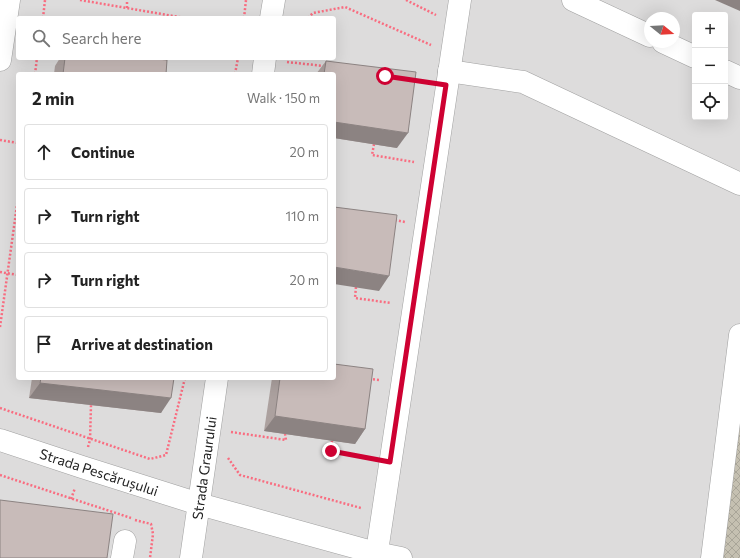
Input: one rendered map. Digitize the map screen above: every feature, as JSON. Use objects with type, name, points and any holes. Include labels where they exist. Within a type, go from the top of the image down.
[{"type":"street","points":[[0,60],[9,0]]},
{"type":"street","points":[[271,16],[274,0]]},
{"type":"street","points":[[376,555],[460,0]]},
{"type":"street","points":[[573,0],[644,33]]},
{"type":"street","points":[[676,48],[692,56]]},
{"type":"street","points":[[263,72],[265,60]]},
{"type":"street","points":[[449,70],[523,82],[740,184]]},
{"type":"street","points":[[728,72],[740,78]]},
{"type":"street","points":[[712,558],[740,335]]},
{"type":"street","name":"Strada Graurului","points":[[191,558],[217,380]]},
{"type":"street","name":"Strada Pescărușului","points":[[0,440],[199,504],[376,555],[401,558]]},
{"type":"path","points":[[43,16],[45,0]]},
{"type":"path","points":[[80,0],[173,16]]},
{"type":"path","points":[[127,8],[128,0]]},
{"type":"path","points":[[244,16],[246,0]]},
{"type":"path","points":[[406,0],[456,26]]},
{"type":"path","points":[[310,16],[313,13],[345,7],[449,70]]},
{"type":"path","points":[[35,72],[37,60]]},
{"type":"path","points":[[235,72],[238,60]]},
{"type":"path","points":[[279,60],[326,67]]},
{"type":"path","points":[[408,80],[449,70]]},
{"type":"path","points":[[0,140],[16,143]]},
{"type":"path","points":[[374,144],[372,155],[434,166]]},
{"type":"path","points":[[0,327],[16,213]]},
{"type":"path","points":[[390,220],[426,224]]},
{"type":"path","points":[[0,272],[16,275]]},
{"type":"path","points":[[356,287],[355,298],[414,305]]},
{"type":"path","points":[[364,379],[402,383]]},
{"type":"path","points":[[0,408],[150,459],[166,455],[185,380]]},
{"type":"path","points":[[229,438],[229,431],[286,440],[285,434]]},
{"type":"path","points":[[332,441],[331,451],[390,462]]},
{"type":"path","points":[[228,452],[228,458],[240,475],[382,514]]},
{"type":"path","points":[[0,475],[151,524],[154,534],[150,558]]},
{"type":"shaded area","points":[[0,0],[740,0],[740,558],[0,558]]},
{"type":"shaded area","points":[[740,401],[740,558],[720,558]]},
{"type":"building","points":[[65,60],[167,60],[166,72],[63,72]]},
{"type":"building","points":[[326,61],[416,72],[408,133],[336,122],[336,72],[324,72]]},
{"type":"building","points":[[336,207],[397,215],[389,276],[336,267]]},
{"type":"building","points":[[336,364],[373,369],[365,429],[275,416],[280,380],[336,380]]},
{"type":"building","points":[[41,380],[174,380],[171,398],[40,383]]},
{"type":"building","points":[[0,500],[113,514],[107,558],[0,558]]},
{"type":"route","points":[[331,451],[390,462],[446,85],[385,76]]}]
